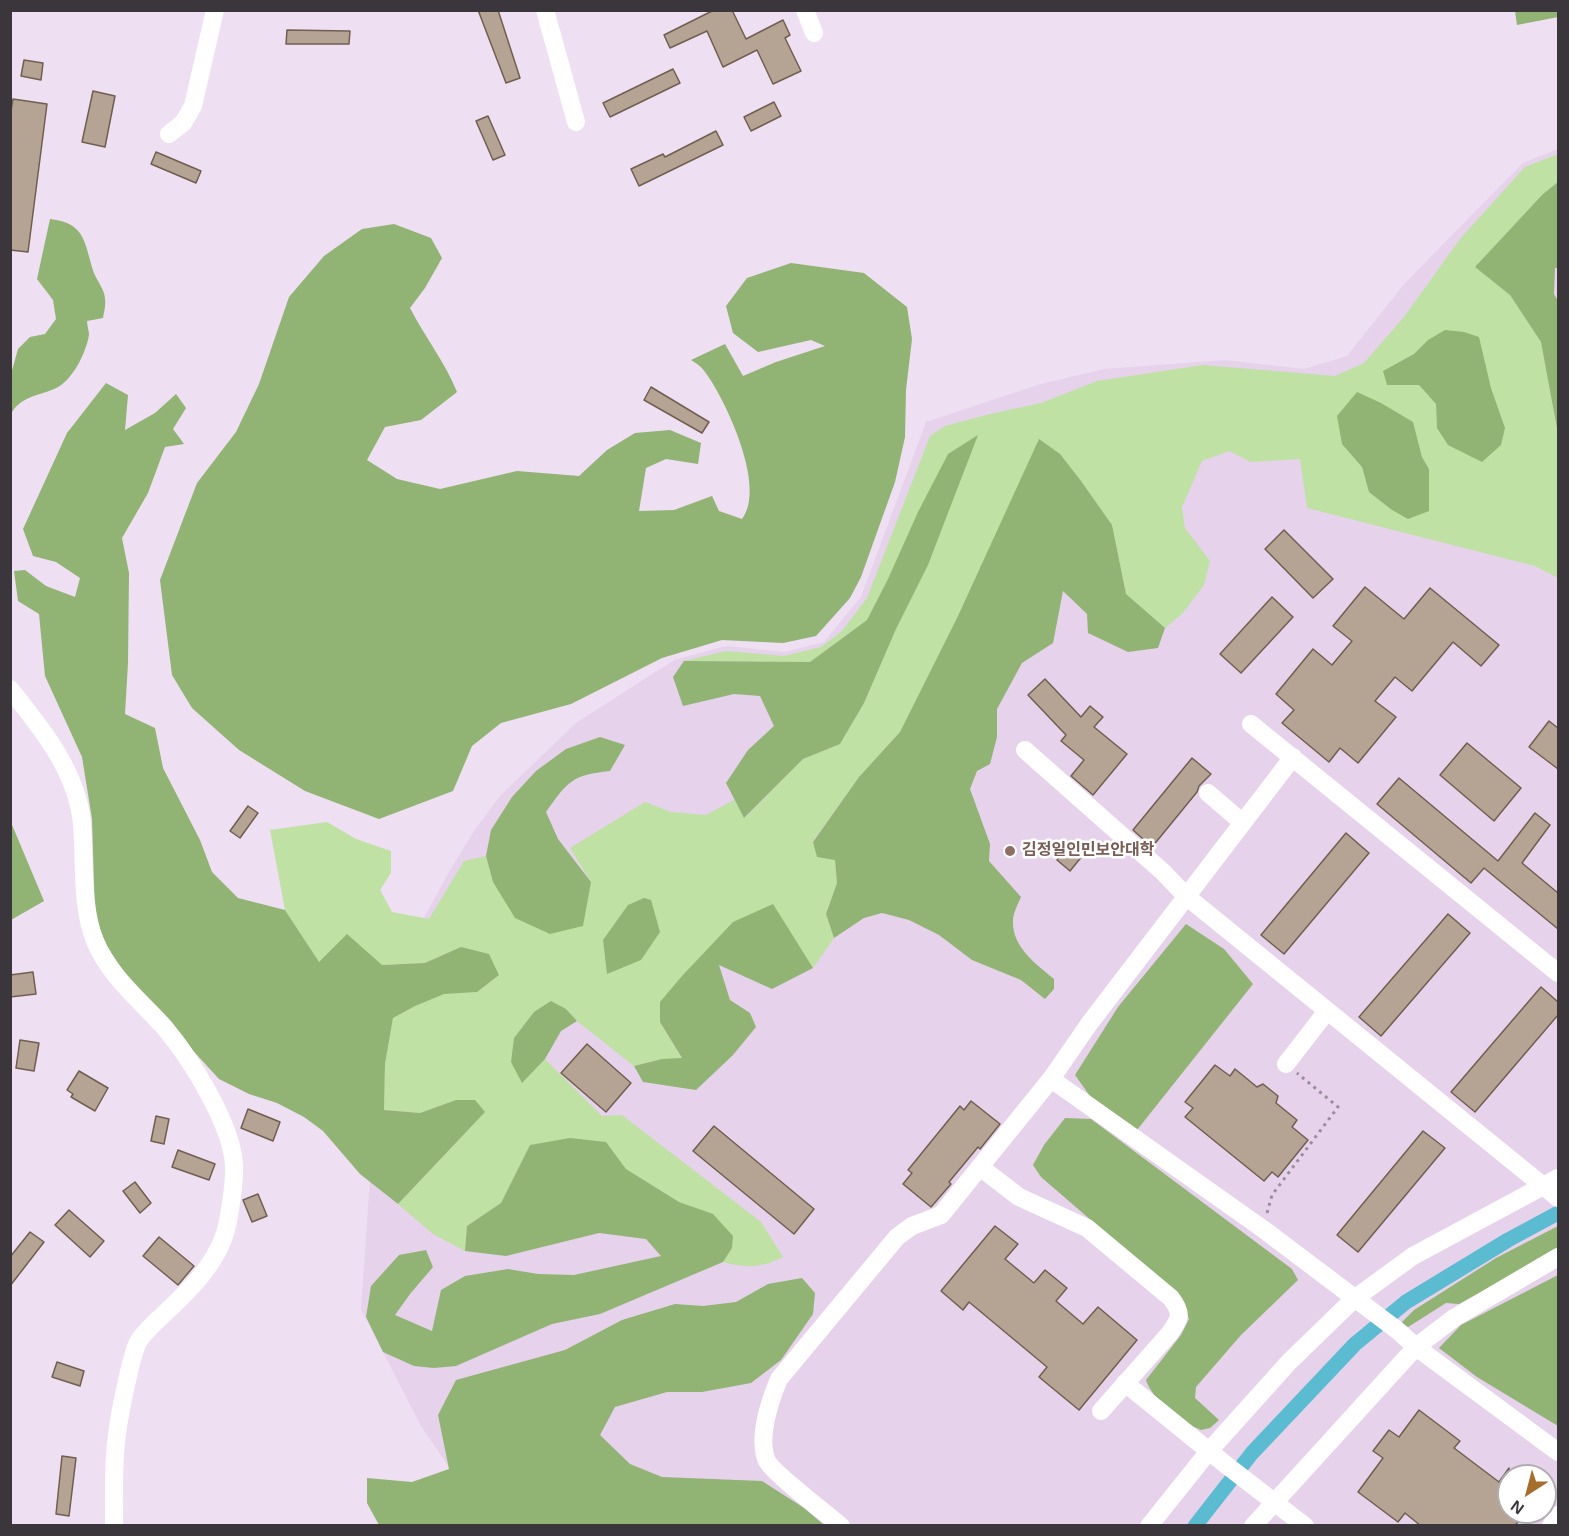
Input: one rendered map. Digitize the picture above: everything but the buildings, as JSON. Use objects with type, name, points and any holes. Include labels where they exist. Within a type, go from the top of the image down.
[{"type":"street","points":[[169,134],[183,123],[193,105],[215,10]]},
{"type":"street","points":[[545,10],[576,122]]},
{"type":"street","points":[[805,10],[814,33]]},
{"type":"street","points":[[10,689],[40,725],[67,770],[76,795],[82,821],[87,912],[93,938],[104,961],[123,986],[165,1029],[202,1081],[232,1146],[234,1167],[228,1224],[213,1259],[204,1274],[147,1330],[138,1343],[129,1371],[117,1428],[114,1526]]},
{"type":"street","points":[[1251,724],[1558,973]]},
{"type":"street","points":[[1025,750],[1163,872],[1186,896],[1327,1011],[1551,1182],[1558,1198]]},
{"type":"street","points":[[840,1526],[768,1464],[763,1448],[770,1400],[779,1379],[897,1237],[912,1226],[941,1215],[1051,1079],[1089,1024],[1293,757]]},
{"type":"street","points":[[1208,793],[1243,823]]},
{"type":"street","points":[[1286,1064],[1327,1011]]},
{"type":"street","points":[[1051,1079],[1263,1229],[1397,1330],[1416,1347],[1558,1452]]},
{"type":"street","points":[[980,1167],[1019,1197],[1087,1228],[1171,1298],[1179,1309],[1179,1320],[1170,1333],[1101,1411]]},
{"type":"street","points":[[1149,1526],[1209,1451],[1289,1362],[1361,1303],[1413,1256],[1551,1182]]},
{"type":"street","points":[[1253,1526],[1416,1347],[1454,1318],[1558,1257]]},
{"type":"street","points":[[1125,1383],[1305,1526]]},
{"type":"street","points":[[1551,1526],[1558,1515]]},
{"type":"path","points":[[1263,1229],[1272,1195],[1338,1107],[1286,1064]]},
{"type":"shaded area","name":"김정일인민보안대학","points":[[1558,149],[1558,1525],[511,1525],[470,1498],[421,1426],[361,1309],[371,1165],[405,952],[449,872],[474,831],[500,796],[576,723],[674,660],[726,646],[785,652],[824,642],[861,597],[926,422],[1041,384],[1104,369],[1225,360],[1304,369],[1347,356],[1405,283],[1523,163]]},
{"type":"green space","points":[[1515,11],[1558,11],[1558,17],[1517,25]]},
{"type":"green space","points":[[1558,154],[1558,182],[1543,194],[1475,267],[1510,295],[1541,342],[1558,434],[1558,578],[1535,566],[1307,508],[1300,459],[1251,462],[1229,451],[1202,461],[1182,507],[1185,528],[1210,561],[1204,585],[1182,614],[1165,628],[1126,594],[1112,525],[958,616],[900,732],[859,777],[813,841],[835,860],[837,883],[826,914],[834,938],[813,968],[772,904],[660,1022],[682,1059],[662,1059],[634,1066],[577,1021],[566,1009],[534,1012],[514,1038],[511,1062],[523,1082],[545,1059],[602,1116],[622,1115],[761,1222],[783,1257],[753,1266],[723,1262],[732,1248],[713,1215],[679,1202],[626,1169],[606,1142],[530,1145],[501,1203],[467,1226],[465,1251],[433,1234],[398,1204],[485,1112],[456,1100],[420,1113],[384,1110],[385,1064],[393,1018],[444,993],[477,992],[499,975],[461,947],[425,963],[381,965],[347,935],[319,963],[285,910],[270,830],[327,822],[356,839],[391,851],[391,873],[380,890],[392,912],[429,919],[464,861],[486,856],[493,882],[591,882],[570,848],[645,802],[671,812],[706,815],[734,800],[745,818],[803,759],[840,744],[864,703],[896,629],[928,565],[977,436],[888,579],[867,620],[810,662],[684,661],[726,651],[784,656],[821,647],[842,631],[867,598],[930,436],[945,426],[1041,403],[1097,381],[1203,365],[1335,376],[1364,363],[1404,317],[1460,239],[1525,167]],"holes":[[[1414,354],[1491,388],[1505,428],[1437,428],[1436,404],[1419,385],[1383,371]],[[1413,422],[1422,457],[1429,469],[1369,492],[1362,467]]]},
{"type":"green space","points":[[1558,182],[1558,268],[1555,268],[1554,294],[1558,301],[1558,434],[1541,342],[1510,295],[1475,267],[1543,194]]},
{"type":"green space","points":[[50,219],[71,225],[82,237],[94,273],[105,296],[103,318],[87,321],[89,335],[85,350],[67,380],[54,389],[24,400],[11,414],[11,374],[18,349],[30,337],[45,334],[56,319],[53,300],[37,279]]},
{"type":"green space","points":[[394,224],[431,238],[442,258],[425,288],[410,308],[447,370],[457,392],[421,420],[385,427],[367,460],[397,479],[440,489],[517,471],[579,476],[607,450],[635,433],[670,430],[701,443],[698,464],[666,459],[646,468],[639,511],[674,510],[712,496],[719,511],[742,519],[748,505],[750,487],[741,444],[714,385],[702,368],[691,360],[725,344],[743,376],[776,362],[825,346],[811,340],[758,352],[733,333],[726,306],[747,278],[791,263],[864,273],[907,307],[912,339],[906,390],[905,437],[895,482],[861,577],[850,598],[816,636],[783,643],[722,640],[662,658],[571,704],[501,723],[472,746],[453,791],[379,819],[305,791],[239,750],[192,708],[172,675],[160,580],[197,483],[236,432],[259,384],[289,297],[324,256],[362,229]]},
{"type":"green space","points":[[1445,330],[1464,332],[1479,337],[1491,388],[1505,428],[1501,445],[1482,462],[1448,445],[1437,428],[1436,404],[1419,385],[1387,385],[1383,371],[1414,354],[1428,340]]},
{"type":"green space","points":[[106,383],[128,395],[125,430],[155,413],[176,394],[186,408],[173,429],[184,444],[165,447],[148,493],[122,538],[129,573],[125,714],[155,728],[163,768],[200,840],[212,872],[238,898],[285,910],[319,962],[347,934],[382,965],[425,963],[461,947],[489,954],[499,975],[477,992],[444,994],[393,1018],[385,1064],[384,1110],[420,1113],[456,1100],[475,1100],[485,1112],[398,1204],[360,1174],[323,1131],[304,1117],[219,1079],[131,983],[106,945],[95,916],[92,819],[82,757],[45,676],[39,614],[18,601],[14,571],[25,570],[46,586],[75,597],[80,578],[56,562],[33,556],[23,529],[67,433]]},
{"type":"green space","points":[[1357,392],[1413,422],[1422,457],[1429,469],[1429,511],[1408,519],[1369,492],[1362,467],[1342,444],[1337,416]]},
{"type":"green space","points":[[978,435],[928,565],[896,629],[864,703],[840,744],[803,759],[744,818],[726,783],[748,750],[774,726],[760,696],[734,694],[683,706],[673,677],[684,661],[810,662],[867,620],[948,454]]},
{"type":"green space","points":[[1039,439],[1060,454],[1112,525],[1126,594],[1165,628],[1158,648],[1128,652],[1088,633],[1087,614],[1063,591],[1053,643],[1022,663],[997,709],[997,737],[990,764],[977,771],[970,789],[990,844],[989,861],[1021,897],[1013,918],[1016,939],[1026,954],[1054,979],[1054,989],[1045,999],[1021,980],[972,960],[939,935],[909,920],[882,913],[864,918],[834,938],[826,914],[837,883],[835,860],[817,857],[813,842],[859,777],[900,732],[958,616]]},
{"type":"green space","points":[[600,737],[625,745],[610,771],[587,775],[572,781],[546,812],[558,839],[591,882],[583,926],[550,934],[515,918],[493,882],[486,856],[491,830],[512,797],[536,771],[566,749]]},
{"type":"green space","points":[[10,820],[44,901],[11,920],[10,920]]},
{"type":"green space","points":[[644,898],[651,900],[660,932],[641,960],[607,974],[603,940],[628,905]]},
{"type":"green space","points":[[773,904],[813,968],[772,989],[719,965],[730,1000],[750,1013],[756,1027],[733,1055],[696,1090],[643,1082],[634,1066],[662,1059],[682,1058],[660,1022],[660,1002],[733,922]]},
{"type":"green space","points":[[1186,924],[1224,949],[1253,984],[1137,1130],[1090,1096],[1075,1075],[1118,1007]]},
{"type":"green space","points":[[551,1001],[566,1009],[577,1021],[561,1031],[545,1059],[522,1083],[511,1062],[514,1038],[534,1012]]},
{"type":"green space","points":[[1065,1118],[1091,1119],[1292,1269],[1298,1280],[1241,1335],[1196,1387],[1195,1398],[1219,1420],[1210,1428],[1201,1430],[1177,1416],[1154,1395],[1146,1380],[1181,1335],[1189,1319],[1183,1304],[1157,1277],[1041,1177],[1033,1165],[1044,1145]]},
{"type":"green space","points":[[570,1138],[606,1142],[626,1169],[679,1202],[713,1214],[733,1236],[732,1248],[723,1262],[600,1314],[552,1324],[456,1366],[434,1368],[414,1366],[383,1352],[366,1317],[371,1286],[399,1255],[426,1250],[433,1267],[395,1315],[432,1331],[441,1290],[465,1276],[508,1269],[538,1274],[574,1275],[661,1256],[646,1239],[599,1233],[506,1256],[465,1251],[467,1226],[501,1203],[530,1145]]},
{"type":"green space","points":[[1558,1226],[1558,1251],[1459,1304],[1446,1303],[1408,1327],[1401,1323],[1414,1310],[1496,1258]]},
{"type":"green space","points":[[1558,1275],[1558,1426],[1477,1377],[1439,1348],[1461,1325]]},
{"type":"green space","points":[[802,1278],[815,1293],[813,1314],[781,1360],[751,1383],[702,1392],[667,1392],[615,1407],[600,1435],[630,1464],[662,1477],[762,1481],[804,1508],[824,1525],[379,1525],[367,1503],[367,1478],[412,1482],[449,1469],[438,1415],[456,1380],[565,1350],[622,1320],[675,1304],[703,1306],[736,1302],[768,1284]]},
{"type":"waterway","points":[[1195,1526],[1252,1453],[1355,1344],[1406,1302],[1508,1240],[1558,1213]]},
{"type":"place","name":"김정일인민보안대학","points":[[1010,851]]}]
